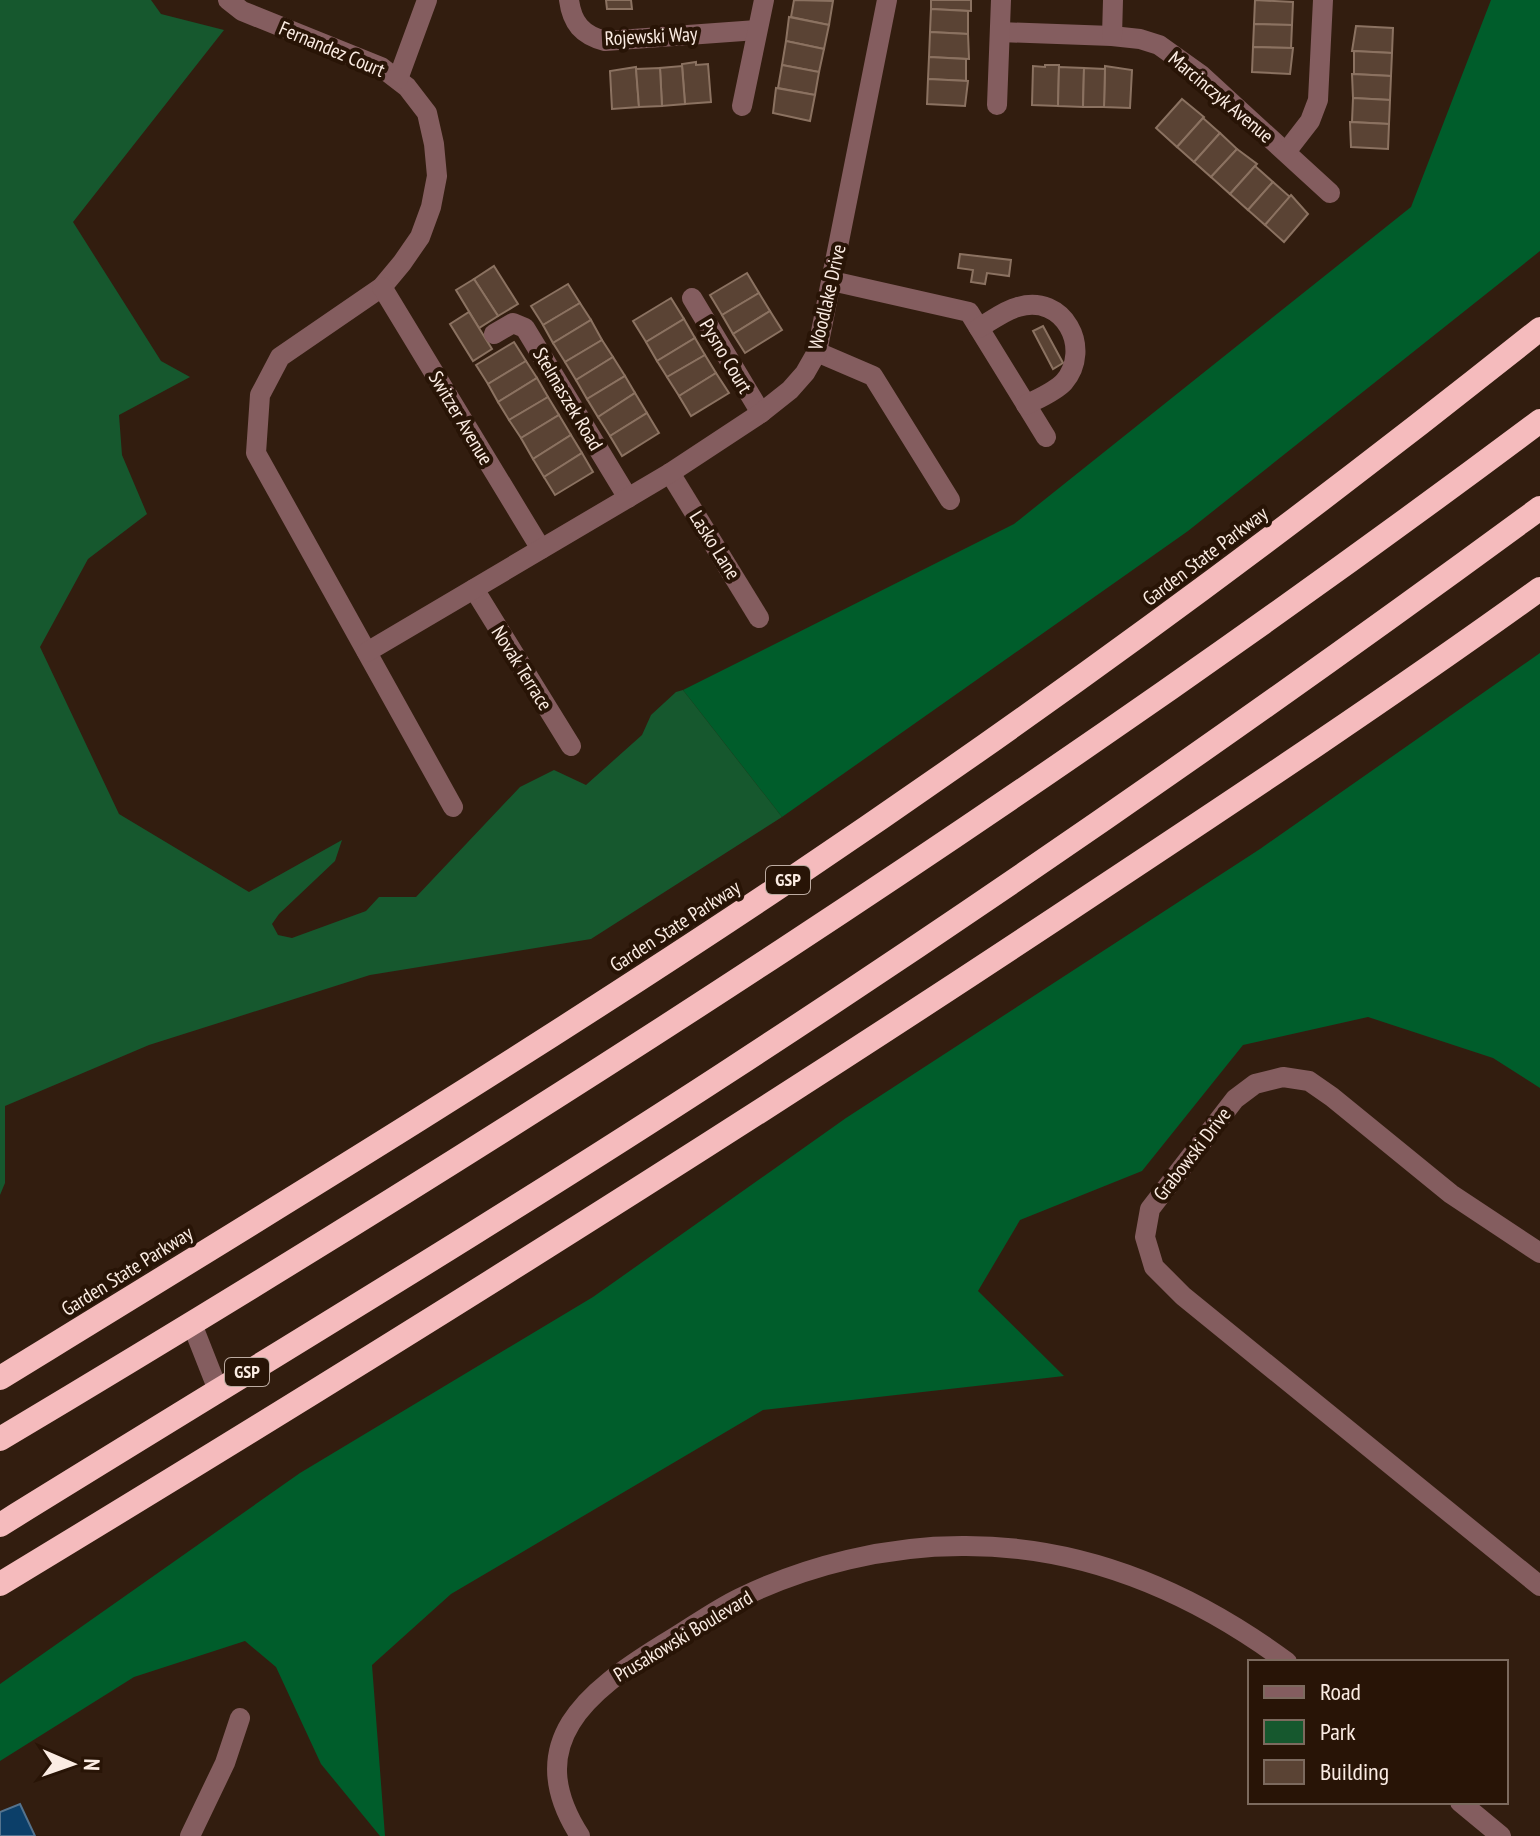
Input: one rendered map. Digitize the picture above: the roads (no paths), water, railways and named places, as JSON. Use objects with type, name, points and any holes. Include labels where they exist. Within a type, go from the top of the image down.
[{"type":"highway","name":"Garden State Parkway","points":[[0,1378],[410,1125],[638,980],[853,837],[1203,588],[1338,488],[1540,329]]},
{"type":"highway","points":[[0,1439],[542,1107],[888,882],[1331,576],[1540,421]]},
{"type":"highway","name":"GSP","points":[[0,1525],[557,1181],[875,974],[1171,773],[1540,508]]},
{"type":"highway","points":[[0,1584],[373,1357],[783,1098],[1283,768],[1540,589]]},
{"type":"street","name":"Fernandez Court","points":[[228,0],[242,11],[381,67],[407,87],[427,113],[437,176],[431,207],[420,237],[382,287],[280,357],[260,395],[256,453],[453,807]]},
{"type":"street","points":[[398,79],[427,0]]},
{"type":"street","name":"Rojewski Way","points":[[569,0],[571,15],[579,27],[590,37],[605,41],[757,30]]},
{"type":"street","points":[[742,106],[764,0]]},
{"type":"street","name":"Woodlake Drive","points":[[367,652],[670,473],[761,413],[798,382],[817,352],[887,0]]},
{"type":"street","points":[[997,105],[1001,0]]},
{"type":"street","points":[[1112,36],[1113,0]]},
{"type":"street","points":[[1286,152],[1310,121],[1318,100],[1323,0]]},
{"type":"street","name":"Marcinczyk Avenue","points":[[1000,32],[1140,39],[1175,54],[1330,193]]},
{"type":"street","points":[[832,281],[969,312],[1046,437]]},
{"type":"street","name":"Switzer Avenue","points":[[382,287],[541,549]]},
{"type":"street","name":"Pysno Court","points":[[692,298],[761,413]]},
{"type":"street","points":[[979,328],[1019,306],[1048,307],[1069,323],[1076,346],[1073,368],[1062,384],[1026,405]]},
{"type":"street","name":"Stelmaszek Road","points":[[494,334],[513,323],[525,328],[628,498]]},
{"type":"street","points":[[817,352],[873,376],[950,500]]},
{"type":"street","name":"Lasko Lane","points":[[670,473],[759,618]]},
{"type":"street","name":"Novak Terrace","points":[[474,589],[571,746]]},
{"type":"street","name":"Grabowski Drive","points":[[1540,1253],[1451,1194],[1309,1081],[1283,1077],[1255,1084],[1235,1099],[1150,1209],[1145,1237],[1154,1267],[1183,1296],[1540,1586]]},
{"type":"street","points":[[192,1324],[218,1390]]},
{"type":"street","name":"Prusakowski Boulevard","points":[[580,1836],[569,1819],[559,1790],[557,1759],[566,1730],[581,1705],[619,1672],[738,1598],[794,1576],[852,1559],[908,1550],[963,1546],[1081,1559],[1136,1576],[1188,1598],[1245,1630],[1284,1660]]},
{"type":"street","points":[[190,1836],[225,1763],[240,1718]]},
{"type":"street","points":[[1462,1804],[1501,1836]]},
{"type":"water","points":[[20,1804],[35,1836],[0,1836],[0,1812]]}]
